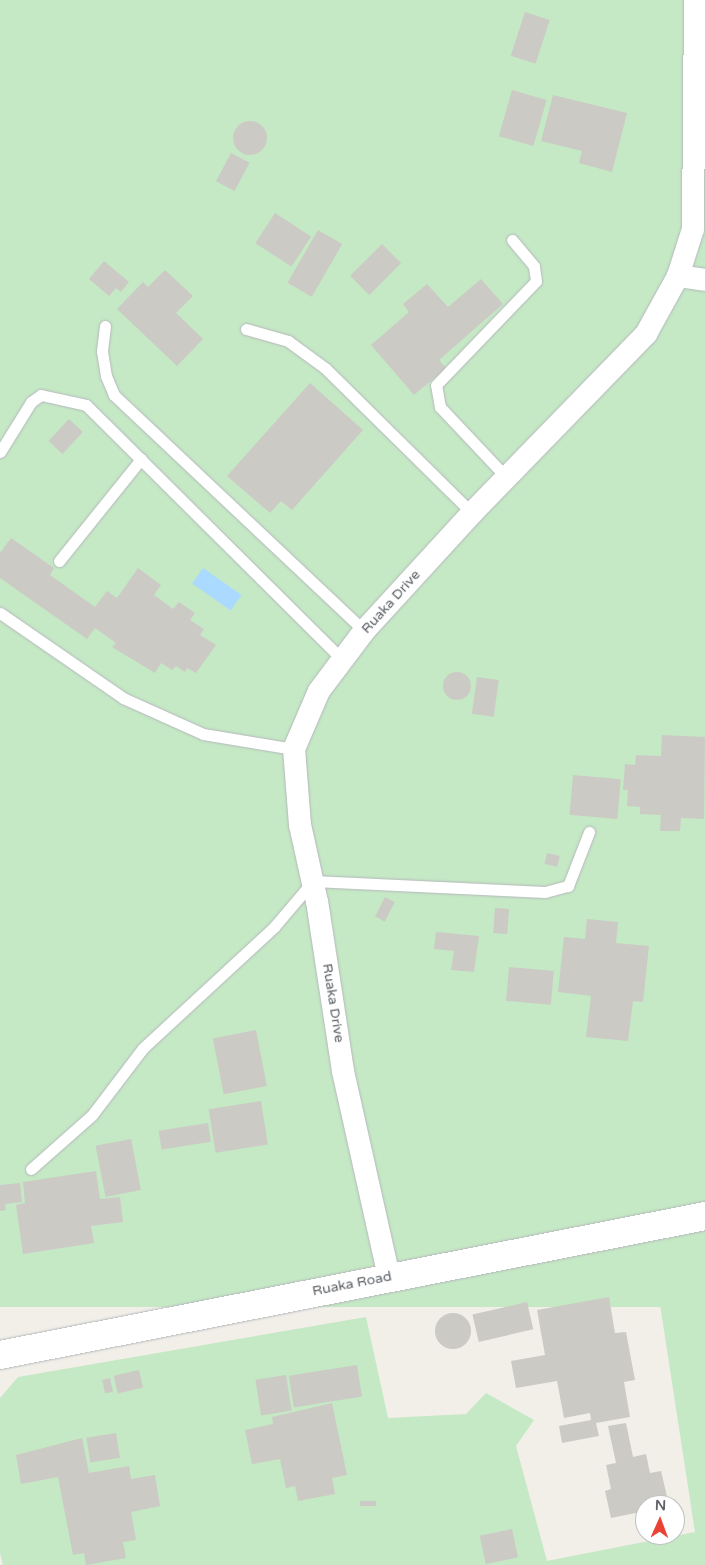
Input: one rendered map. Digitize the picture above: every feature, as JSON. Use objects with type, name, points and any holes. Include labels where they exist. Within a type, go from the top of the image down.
[{"type":"street","name":"Ruaka Drive","points":[[389,1277],[343,1071],[313,881],[300,825],[294,749],[319,690],[344,661],[364,632],[472,513],[646,334],[678,276],[693,229],[695,0]]},
{"type":"street","points":[[678,276],[705,280]]},
{"type":"street","name":"Ruaka Road","points":[[0,1355],[705,1216]]},
{"type":"lane","points":[[507,478],[440,407],[436,385],[536,282],[534,266],[512,240]]},
{"type":"lane","points":[[105,326],[102,351],[106,376],[114,395],[364,632]]},
{"type":"lane","points":[[246,329],[288,341],[325,368],[472,513]]},
{"type":"lane","points":[[0,452],[31,402],[41,396],[86,404],[344,661]]},
{"type":"lane","points":[[59,561],[141,459]]},
{"type":"lane","points":[[0,613],[123,698],[204,734],[294,749]]},
{"type":"lane","points":[[31,1169],[92,1115],[143,1048],[274,927],[313,881],[545,892],[568,886],[589,832]]},
{"type":"green space","points":[[0,0],[705,0],[705,1307],[0,1307]]},
{"type":"green space","points":[[705,1247],[705,1565],[3,1565],[0,1553],[0,1398],[18,1377],[366,1317],[388,1418],[466,1414],[486,1393],[534,1420],[516,1446],[547,1561],[635,1544],[685,1545],[685,1534],[695,1532],[653,1259]]},
{"type":"water","points":[[203,568],[242,595],[231,611],[192,584]]},
{"type":"building","points":[[525,12],[550,20],[536,64],[511,56]]},
{"type":"building","points":[[512,90],[547,100],[533,146],[499,136]]},
{"type":"building","points":[[553,95],[627,113],[612,172],[579,163],[582,151],[541,141]]},
{"type":"building","points":[[250,121],[257,122],[262,126],[266,131],[266,145],[262,150],[257,154],[250,155],[243,154],[238,150],[234,145],[233,138],[234,131],[238,126],[243,122]]},
{"type":"building","points":[[231,153],[250,163],[235,191],[216,181]]},
{"type":"building","points":[[275,213],[311,236],[291,267],[255,243]]},
{"type":"building","points":[[318,230],[342,244],[312,297],[288,283]]},
{"type":"building","points":[[382,244],[401,263],[369,295],[350,276]]},
{"type":"building","points":[[104,261],[129,282],[121,292],[116,288],[109,296],[89,279]]},
{"type":"building","points":[[165,270],[193,296],[176,313],[203,339],[177,366],[117,309],[143,282],[148,287]]},
{"type":"building","points":[[481,279],[503,304],[439,360],[446,368],[414,395],[371,345],[409,312],[403,304],[427,284],[448,307]]},
{"type":"building","points":[[310,383],[363,430],[292,510],[281,501],[270,513],[227,476]]},
{"type":"building","points":[[69,419],[83,432],[62,454],[49,441]]},
{"type":"building","points":[[11,538],[54,568],[50,575],[95,607],[107,591],[117,598],[138,568],[161,585],[154,595],[173,609],[179,602],[195,613],[190,620],[204,629],[200,635],[216,645],[196,673],[187,668],[185,672],[176,666],[172,670],[161,663],[155,673],[112,647],[116,643],[95,628],[87,639],[0,578],[0,553]]},
{"type":"building","points":[[457,672],[467,676],[471,686],[467,696],[457,700],[447,696],[443,686],[447,676]]},
{"type":"building","points":[[477,677],[499,680],[494,717],[472,714]]},
{"type":"building","points":[[662,735],[705,737],[704,819],[681,818],[680,831],[660,831],[661,815],[640,814],[640,807],[627,806],[628,790],[623,790],[625,764],[635,765],[636,755],[661,756]]},
{"type":"building","points":[[573,775],[621,779],[617,819],[570,815]]},
{"type":"building","points":[[547,853],[560,856],[557,867],[545,864]]},
{"type":"building","points":[[385,897],[395,902],[385,922],[375,917]]},
{"type":"building","points":[[495,908],[509,909],[507,934],[493,933]]},
{"type":"building","points":[[587,919],[618,922],[616,943],[649,946],[643,1002],[633,1001],[628,1041],[586,1037],[591,996],[558,992],[564,937],[585,939]]},
{"type":"building","points":[[436,932],[479,936],[474,972],[451,970],[454,951],[434,949]]},
{"type":"building","points":[[509,967],[554,971],[551,1005],[506,1001]]},
{"type":"building","points":[[256,1030],[267,1086],[224,1094],[213,1038]]},
{"type":"building","points":[[261,1101],[268,1144],[216,1153],[209,1109]]},
{"type":"building","points":[[208,1123],[211,1142],[162,1150],[159,1131]]},
{"type":"building","points":[[131,1139],[141,1190],[106,1197],[96,1146]]},
{"type":"building","points":[[96,1171],[100,1199],[120,1197],[123,1222],[91,1226],[94,1243],[23,1254],[16,1205],[25,1203],[23,1182]]},
{"type":"building","points":[[20,1183],[22,1202],[5,1204],[6,1210],[0,1211],[0,1185]]},
{"type":"building","points":[[609,1297],[615,1333],[626,1332],[635,1380],[624,1382],[630,1417],[596,1423],[599,1436],[562,1443],[559,1426],[591,1420],[590,1413],[564,1418],[557,1381],[516,1388],[511,1361],[545,1355],[537,1310]]},
{"type":"building","points":[[527,1302],[533,1329],[479,1342],[472,1315]]},
{"type":"building","points":[[453,1313],[460,1314],[466,1318],[470,1324],[470,1338],[466,1344],[460,1348],[453,1349],[446,1348],[440,1344],[436,1338],[435,1331],[436,1324],[440,1318],[446,1314]]},
{"type":"building","points":[[357,1365],[362,1397],[294,1407],[289,1376]]},
{"type":"building","points":[[139,1370],[143,1388],[118,1393],[114,1376]]},
{"type":"building","points":[[286,1375],[292,1411],[261,1415],[255,1380]]},
{"type":"building","points":[[110,1378],[113,1392],[105,1393],[102,1380]]},
{"type":"building","points":[[332,1403],[347,1475],[332,1478],[335,1494],[298,1501],[295,1486],[286,1488],[280,1459],[252,1464],[245,1430],[273,1424],[272,1417]]},
{"type":"building","points":[[626,1423],[633,1457],[646,1454],[650,1473],[661,1471],[667,1495],[635,1495],[635,1513],[611,1518],[605,1491],[611,1489],[606,1465],[616,1463],[608,1426]]},
{"type":"building","points":[[116,1433],[120,1458],[90,1462],[86,1438]]},
{"type":"building","points":[[82,1438],[89,1473],[129,1466],[131,1479],[155,1475],[160,1506],[131,1512],[136,1540],[123,1542],[126,1558],[86,1565],[84,1553],[73,1555],[58,1477],[21,1484],[16,1455]]},
{"type":"building","points":[[360,1501],[376,1501],[376,1506],[360,1506]]},
{"type":"building","points":[[512,1529],[518,1557],[486,1564],[480,1536]]}]
